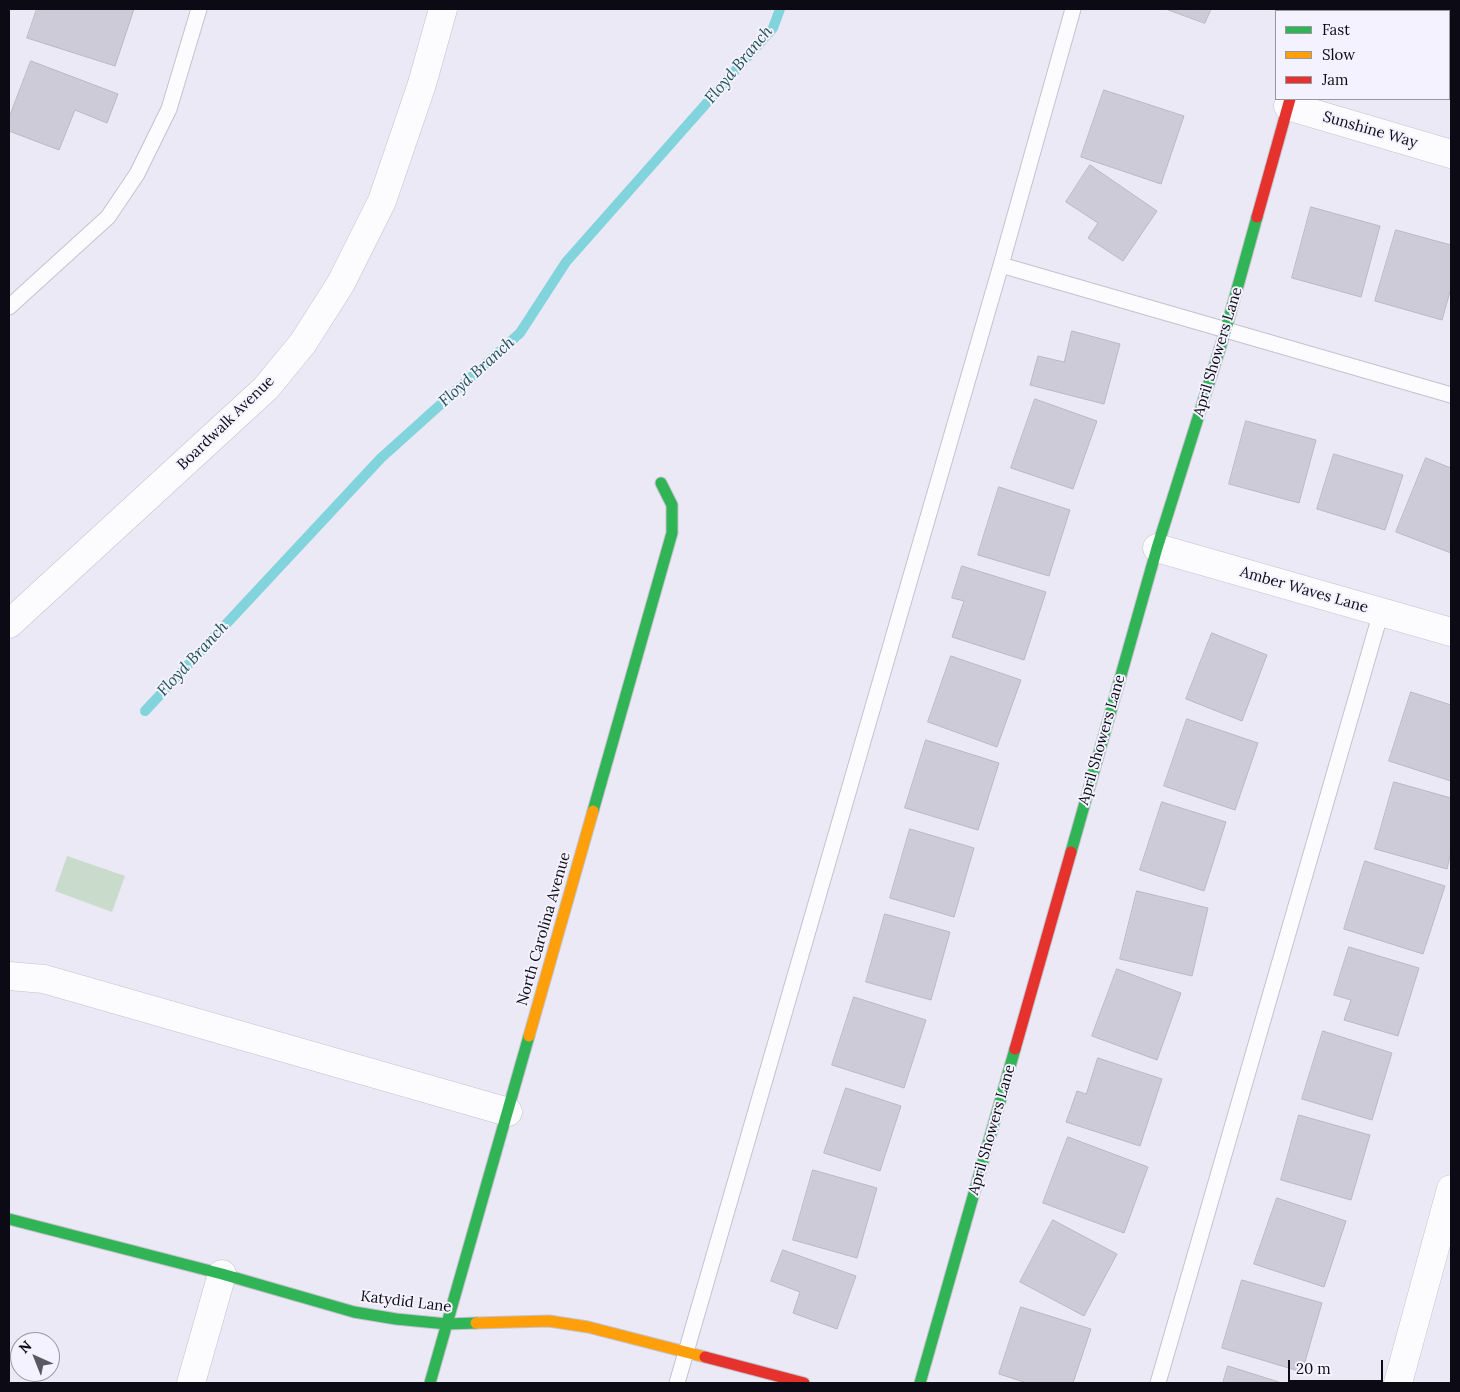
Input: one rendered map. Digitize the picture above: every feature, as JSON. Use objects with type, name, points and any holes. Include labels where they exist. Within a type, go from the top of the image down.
[{"type":"street","name":"Boardwalk Avenue","points":[[9,624],[266,388],[303,343],[341,283],[382,201],[422,84],[443,9]]},
{"type":"street","name":"Sunshine Way","points":[[1289,103],[1451,154]]},
{"type":"street","name":"April Showers Lane","points":[[920,1383],[1157,548],[1226,329],[1289,103]]},
{"type":"street","name":"North Carolina Avenue","points":[[430,1383],[672,533],[672,506],[661,483]]},
{"type":"street","name":"Amber Waves Lane","points":[[1157,548],[1451,632]]},
{"type":"street","points":[[9,976],[44,979],[508,1112]]},
{"type":"street","points":[[1398,1383],[1451,1189]]},
{"type":"street","name":"Katydid Lane","points":[[9,1219],[222,1274],[354,1312],[396,1319],[447,1324],[549,1321],[588,1327],[804,1383]]},
{"type":"street","points":[[191,1383],[222,1274]]},
{"type":"lane","points":[[9,307],[108,217],[137,174],[169,109],[199,9]]},
{"type":"lane","points":[[677,1383],[1073,9]]},
{"type":"lane","points":[[1001,264],[1451,395]]},
{"type":"lane","points":[[1158,1383],[1381,612]]},
{"type":"green space","points":[[67,856],[125,876],[112,912],[55,891]]},
{"type":"building","points":[[37,9],[134,9],[115,66],[27,38]]},
{"type":"building","points":[[1166,9],[1211,9],[1205,23]]},
{"type":"building","points":[[1450,28],[1451,28],[1450,52]]},
{"type":"building","points":[[31,61],[118,94],[107,123],[75,110],[59,150],[9,131],[9,118]]},
{"type":"building","points":[[1104,90],[1184,116],[1161,184],[1081,157]]},
{"type":"building","points":[[1090,165],[1157,211],[1123,261],[1088,238],[1098,223],[1066,202]]},
{"type":"building","points":[[1311,207],[1380,226],[1361,297],[1292,278]]},
{"type":"building","points":[[1396,230],[1451,245],[1451,288],[1442,320],[1375,301]]},
{"type":"building","points":[[1072,331],[1120,344],[1104,404],[1030,385],[1038,356],[1064,362]]},
{"type":"building","points":[[1035,399],[1097,421],[1073,489],[1011,468]]},
{"type":"building","points":[[1246,421],[1316,440],[1299,503],[1229,484]]},
{"type":"building","points":[[1334,454],[1403,475],[1385,530],[1317,509]]},
{"type":"building","points":[[1426,458],[1451,468],[1451,553],[1396,532]]},
{"type":"building","points":[[999,487],[1070,510],[1049,576],[978,555]]},
{"type":"building","points":[[962,566],[1046,592],[1024,660],[952,637],[964,601],[952,598]]},
{"type":"building","points":[[1212,633],[1267,655],[1242,721],[1186,699]]},
{"type":"building","points":[[951,656],[1021,680],[997,747],[928,722]]},
{"type":"building","points":[[1411,692],[1451,705],[1451,781],[1389,761]]},
{"type":"building","points":[[1187,719],[1258,743],[1235,810],[1164,786]]},
{"type":"building","points":[[926,740],[999,763],[978,830],[905,808]]},
{"type":"building","points":[[1394,782],[1451,798],[1451,852],[1447,869],[1375,849]]},
{"type":"building","points":[[1162,802],[1226,822],[1204,891],[1140,870]]},
{"type":"building","points":[[910,829],[974,848],[954,917],[890,898]]},
{"type":"building","points":[[1365,861],[1445,886],[1423,954],[1344,929]]},
{"type":"building","points":[[1137,891],[1208,908],[1192,976],[1120,959]]},
{"type":"building","points":[[885,914],[950,932],[931,1000],[866,982]]},
{"type":"building","points":[[1349,947],[1419,968],[1398,1036],[1344,1020],[1351,1000],[1334,995]]},
{"type":"building","points":[[1117,969],[1181,993],[1157,1060],[1092,1036]]},
{"type":"building","points":[[854,997],[926,1020],[904,1088],[832,1065]]},
{"type":"building","points":[[1323,1031],[1392,1053],[1372,1120],[1302,1099]]},
{"type":"building","points":[[1098,1058],[1162,1079],[1140,1146],[1066,1122],[1077,1091],[1086,1094]]},
{"type":"building","points":[[846,1088],[901,1106],[880,1171],[824,1153]]},
{"type":"building","points":[[1299,1115],[1370,1135],[1351,1200],[1281,1180]]},
{"type":"building","points":[[1068,1137],[1148,1167],[1124,1233],[1043,1203]]},
{"type":"building","points":[[813,1170],[877,1188],[857,1258],[793,1240]]},
{"type":"building","points":[[1277,1198],[1346,1221],[1324,1287],[1254,1264]]},
{"type":"building","points":[[1053,1220],[1117,1254],[1084,1316],[1020,1282]]},
{"type":"building","points":[[783,1250],[856,1276],[837,1329],[793,1313],[800,1292],[771,1281]]},
{"type":"building","points":[[1242,1280],[1322,1303],[1302,1372],[1222,1348]]},
{"type":"building","points":[[1021,1307],[1091,1329],[1073,1383],[1027,1383],[999,1374]]},
{"type":"building","points":[[1228,1366],[1282,1383],[1223,1383]]},
{"type":"waterway","name":"Floyd Branch","points":[[145,711],[381,458],[520,333],[566,262],[773,28],[780,9]]},
{"type":"traffic: fast","points":[[1071,852],[1157,548],[1226,329],[1257,217]]},
{"type":"traffic: fast","points":[[593,811],[672,533],[672,505],[661,483]]},
{"type":"traffic: fast","points":[[430,1383],[529,1036]]},
{"type":"traffic: fast","points":[[920,1383],[1015,1049]]},
{"type":"traffic: fast","points":[[9,1219],[222,1274],[354,1312],[396,1319],[447,1324],[476,1323]]},
{"type":"traffic: slow","points":[[529,1036],[593,811]]},
{"type":"traffic: slow","points":[[476,1323],[549,1321],[588,1327],[705,1357]]},
{"type":"traffic: jam","points":[[1257,217],[1290,100]]},
{"type":"traffic: jam","points":[[1015,1049],[1071,852]]},
{"type":"traffic: jam","points":[[705,1357],[804,1383]]}]
